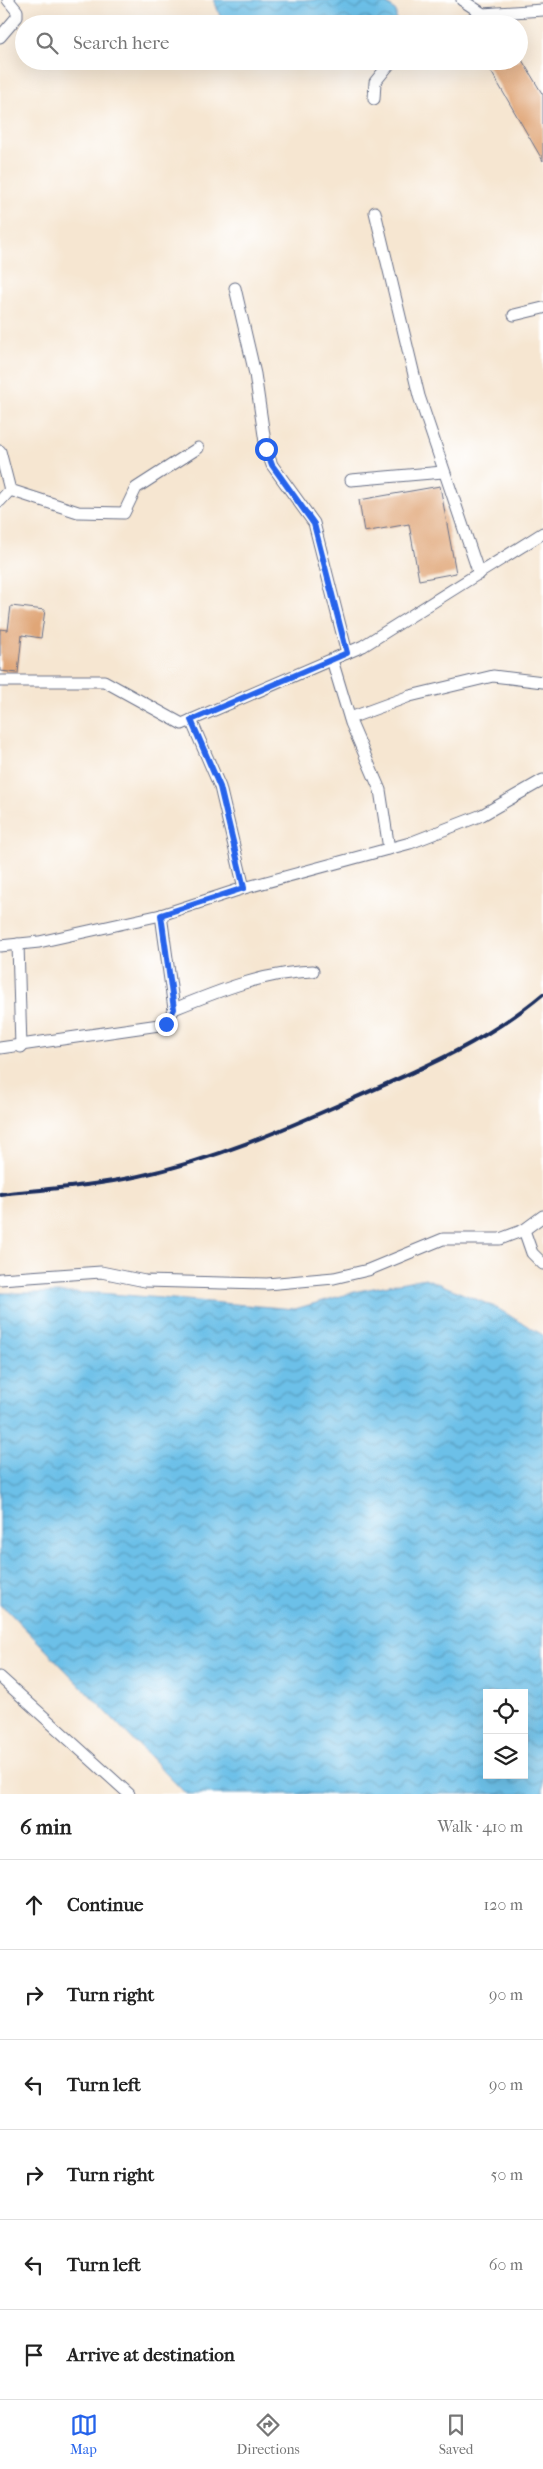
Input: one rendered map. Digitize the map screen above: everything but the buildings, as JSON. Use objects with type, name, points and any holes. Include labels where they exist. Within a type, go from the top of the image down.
[{"type":"street","points":[[8,0],[17,11],[17,15]]},
{"type":"street","points":[[462,0],[483,14],[543,10]]},
{"type":"street","points":[[0,37],[15,19]]},
{"type":"street","points":[[374,99],[375,82],[385,70]]},
{"type":"street","points":[[374,212],[419,396],[443,472],[479,574]]},
{"type":"street","points":[[235,288],[256,374],[266,449],[272,465],[314,524],[347,653]]},
{"type":"street","points":[[514,315],[543,308]]},
{"type":"street","points":[[10,490],[78,512],[124,513],[136,488],[198,448]]},
{"type":"street","points":[[0,450],[10,490]]},
{"type":"street","points":[[351,480],[443,472]]},
{"type":"street","points":[[0,501],[10,490]]},
{"type":"street","points":[[0,681],[104,681],[182,724],[363,646],[543,534]]},
{"type":"street","points":[[332,660],[350,718],[380,790],[389,849]]},
{"type":"street","points":[[350,718],[410,696],[493,676],[543,682]]},
{"type":"street","points":[[191,720],[220,787],[244,888]]},
{"type":"street","points":[[0,946],[39,942],[161,915],[244,888],[389,849],[482,815],[543,780]]},
{"type":"street","points":[[0,1048],[21,1047],[166,1024],[174,1009],[161,915]]},
{"type":"street","points":[[18,944],[21,1047]]},
{"type":"street","points":[[174,1009],[214,992],[288,971],[313,971]]},
{"type":"street","points":[[0,1279],[101,1272],[145,1281],[267,1284],[334,1278],[368,1270],[443,1239],[500,1239],[524,1230],[543,1216]]},
{"type":"street","points":[[524,1230],[532,1253],[543,1264]]},
{"type":"street","points":[[0,1677],[129,1794]]},
{"type":"water","points":[[214,0],[383,0],[396,11],[396,15],[220,15]]},
{"type":"water","points":[[425,1278],[495,1307],[543,1335],[543,1794],[186,1794],[6,1609],[0,1606],[0,1293],[100,1293],[295,1309],[358,1291]]},
{"type":"railway","points":[[0,1194],[87,1185],[139,1176],[221,1153],[326,1111],[451,1054],[499,1027],[543,994]]},
{"type":"route","points":[[166,1024],[174,1009],[161,915],[244,888],[220,787],[191,720],[347,653],[314,524],[272,465],[266,449]]}]
